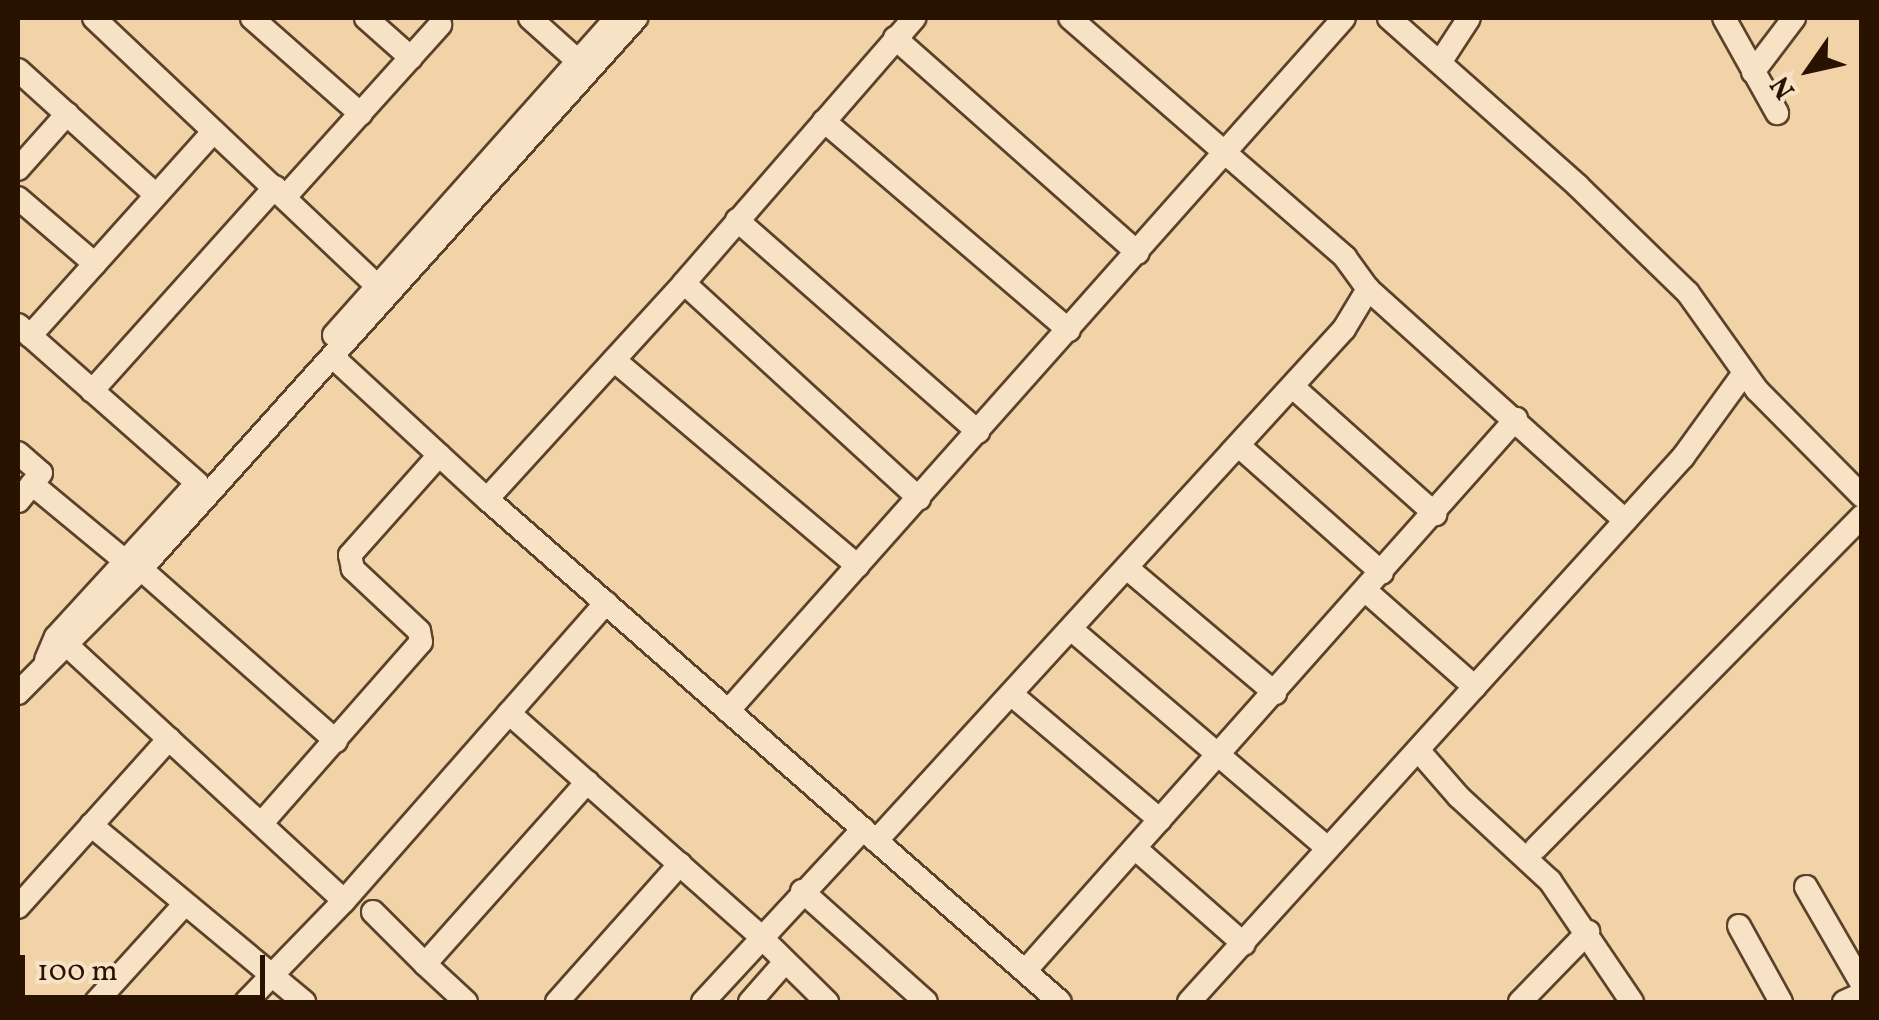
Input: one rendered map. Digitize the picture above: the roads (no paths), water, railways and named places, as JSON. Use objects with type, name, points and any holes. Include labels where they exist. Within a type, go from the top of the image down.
[{"type":"street","points":[[94,18],[377,286]]},
{"type":"street","points":[[252,18],[361,114]]},
{"type":"street","points":[[366,18],[411,58]]},
{"type":"street","points":[[530,18],[578,60]]},
{"type":"street","points":[[18,693],[45,663],[69,647],[197,484],[616,18]]},
{"type":"street","points":[[45,663],[56,637],[133,565],[334,358],[636,18]]},
{"type":"street","points":[[487,499],[684,284],[914,18]]},
{"type":"street","points":[[1070,18],[1345,257],[1368,289],[1625,520]]},
{"type":"street","points":[[728,711],[1344,18]]},
{"type":"street","points":[[1388,18],[1441,61],[1688,293],[1710,318],[1744,373],[1862,496]]},
{"type":"street","points":[[1441,61],[1469,18]]},
{"type":"street","points":[[1724,18],[1776,112]]},
{"type":"street","points":[[1752,72],[1794,18]]},
{"type":"street","points":[[92,391],[280,192],[361,114],[440,25]]},
{"type":"street","points":[[896,38],[1138,253]]},
{"type":"street","points":[[18,70],[156,195]]},
{"type":"street","points":[[18,169],[66,114]]},
{"type":"street","points":[[824,121],[1069,330]]},
{"type":"street","points":[[197,484],[24,331],[95,264],[214,131]]},
{"type":"street","points":[[18,198],[95,264]]},
{"type":"street","points":[[738,220],[978,432]]},
{"type":"street","points":[[684,284],[919,498]]},
{"type":"street","points":[[703,1002],[802,892],[870,835],[1072,629],[1359,311],[1368,289]]},
{"type":"street","points":[[334,358],[487,499],[1060,1002]]},
{"type":"street","points":[[614,360],[858,566]]},
{"type":"street","points":[[1188,1002],[1683,456],[1744,373]]},
{"type":"street","points":[[1292,387],[1436,514]]},
{"type":"street","points":[[1025,972],[1436,514],[1516,419]]},
{"type":"street","points":[[1239,446],[1382,573]]},
{"type":"street","points":[[18,454],[41,473],[25,493],[133,565],[336,740]]},
{"type":"street","points":[[260,824],[422,638],[352,569],[350,555],[439,455]]},
{"type":"street","points":[[1536,848],[1862,516]]},
{"type":"street","points":[[1127,568],[1274,693]]},
{"type":"street","points":[[1366,591],[1475,687]]},
{"type":"street","points":[[246,1002],[344,901],[606,603]]},
{"type":"street","points":[[1072,629],[1327,848]]},
{"type":"street","points":[[69,647],[344,901]]},
{"type":"street","points":[[1011,694],[1160,820]]},
{"type":"street","points":[[508,714],[762,937],[828,1002]]},
{"type":"street","points":[[18,907],[168,739]]},
{"type":"street","points":[[1418,750],[1460,798],[1550,880],[1632,1002]]},
{"type":"street","points":[[1439,770],[1466,782],[1580,896],[1650,1002]]},
{"type":"street","points":[[425,964],[587,782]]},
{"type":"street","points":[[91,825],[304,1002]]},
{"type":"street","points":[[1135,848],[1244,944]]},
{"type":"street","points":[[557,1002],[680,864]]},
{"type":"street","points":[[1806,886],[1862,984]]},
{"type":"street","points":[[802,892],[926,1002]]},
{"type":"street","points":[[96,1002],[184,904]]},
{"type":"street","points":[[373,912],[466,1002]]},
{"type":"street","points":[[1739,926],[1782,1002]]},
{"type":"street","points":[[1520,1002],[1588,932]]},
{"type":"street","points":[[750,1002],[784,962]]},
{"type":"street","points":[[1844,1002],[1862,994]]}]
